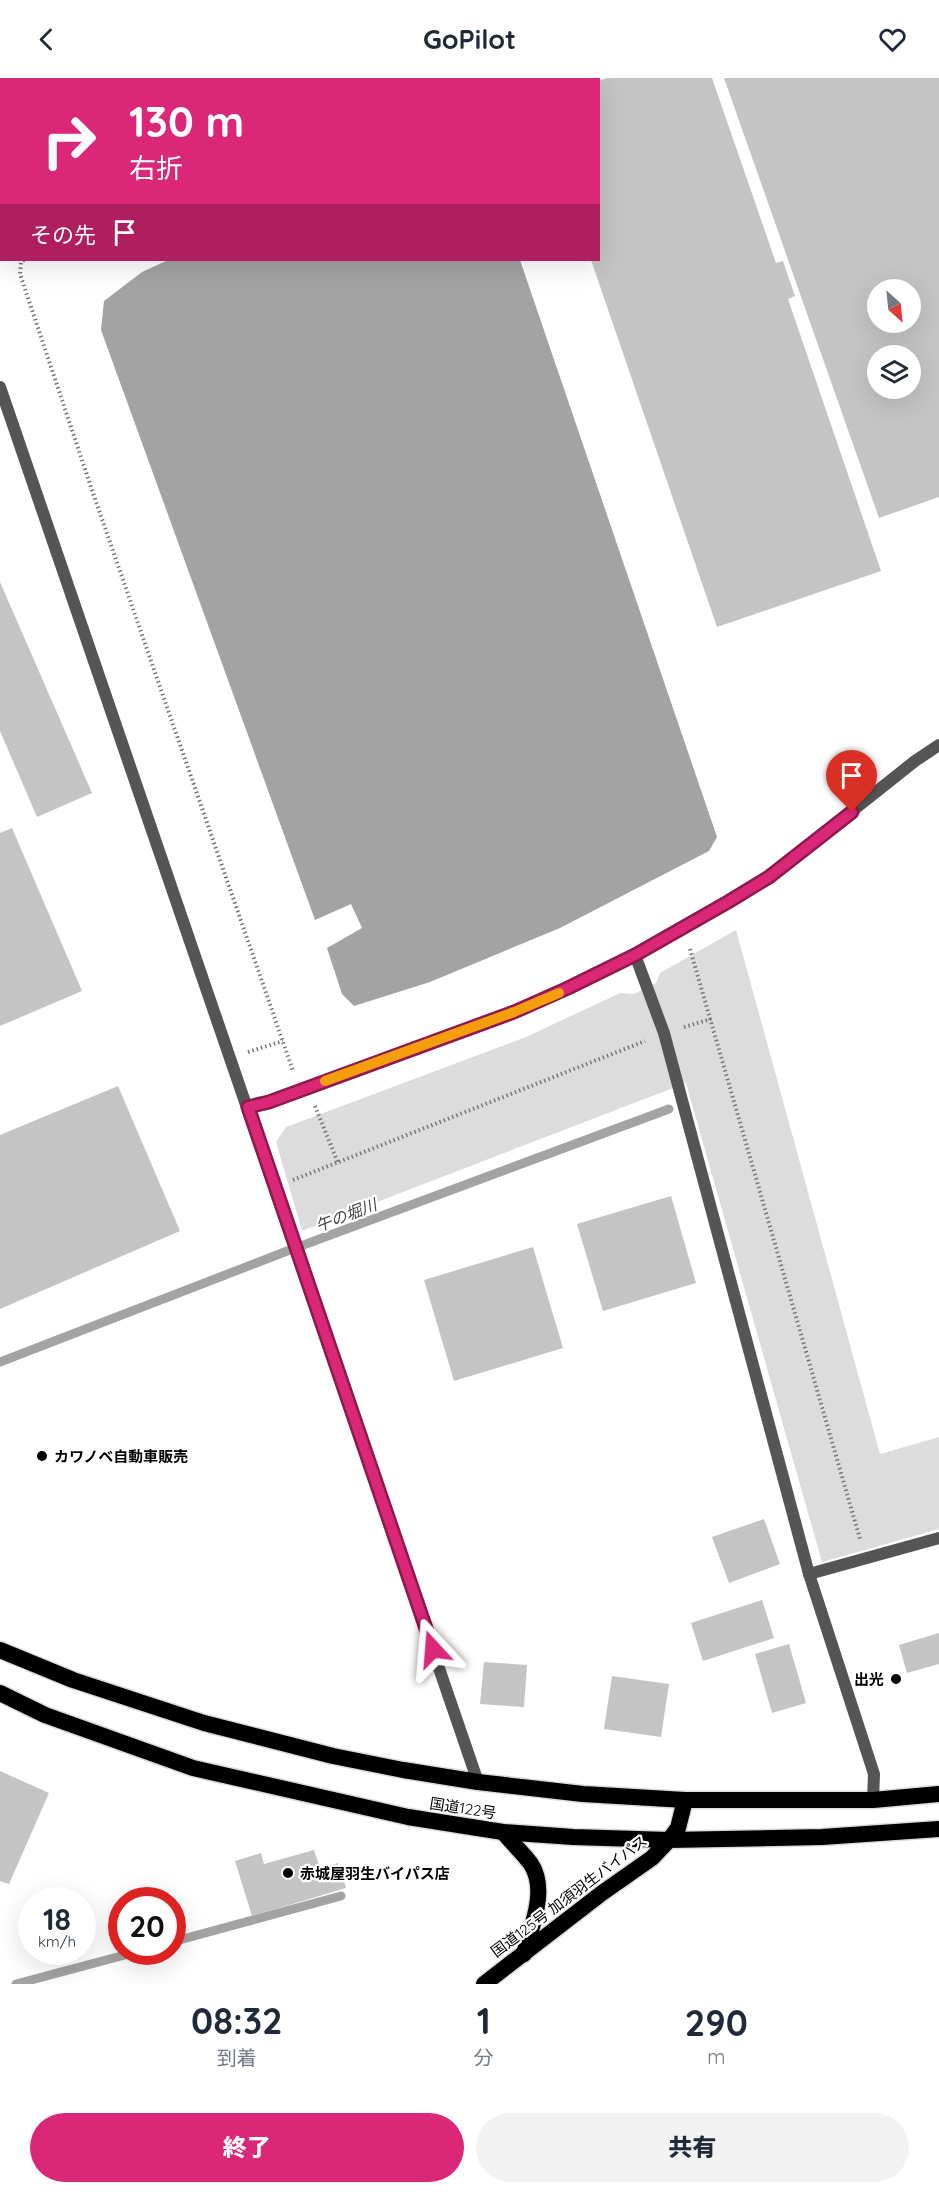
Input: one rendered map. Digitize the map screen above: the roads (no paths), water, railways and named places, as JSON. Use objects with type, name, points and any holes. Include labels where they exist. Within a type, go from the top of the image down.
[{"type":"highway","name":"国道122号","points":[[0,1650],[73,1680],[204,1723],[333,1756],[478,1782],[583,1794],[685,1800],[873,1800],[939,1794]]},
{"type":"highway","name":"国道122号","points":[[0,1693],[45,1714],[193,1768],[408,1817],[503,1832],[669,1840],[822,1837],[939,1828]]},
{"type":"highway","name":"国道125号 加須羽生バイパス","points":[[484,1984],[602,1893],[652,1858],[678,1828],[685,1800]]},
{"type":"highway","points":[[503,1832],[532,1866],[537,1885],[537,1906],[524,1954]]},
{"type":"street","points":[[0,387],[478,1782]]},
{"type":"street","points":[[248,1107],[269,1102],[514,1012],[635,955],[769,877],[915,762],[939,746]]},
{"type":"street","points":[[635,955],[664,1033],[809,1575],[874,1774],[873,1800]]},
{"type":"street","points":[[809,1575],[939,1538]]},
{"type":"waterway","name":"午の堀川","points":[[0,1362],[282,1253],[669,1109]]},
{"type":"waterway","points":[[186,1938],[341,1896]]},
{"type":"waterway","points":[[16,1984],[108,1959]]},
{"type":"place","name":"カワノベ自動車販売","points":[[42,1456]]},
{"type":"place","name":"出光","points":[[896,1679]]},
{"type":"place","name":"赤城屋羽生バイパス店","points":[[288,1873]]}]
